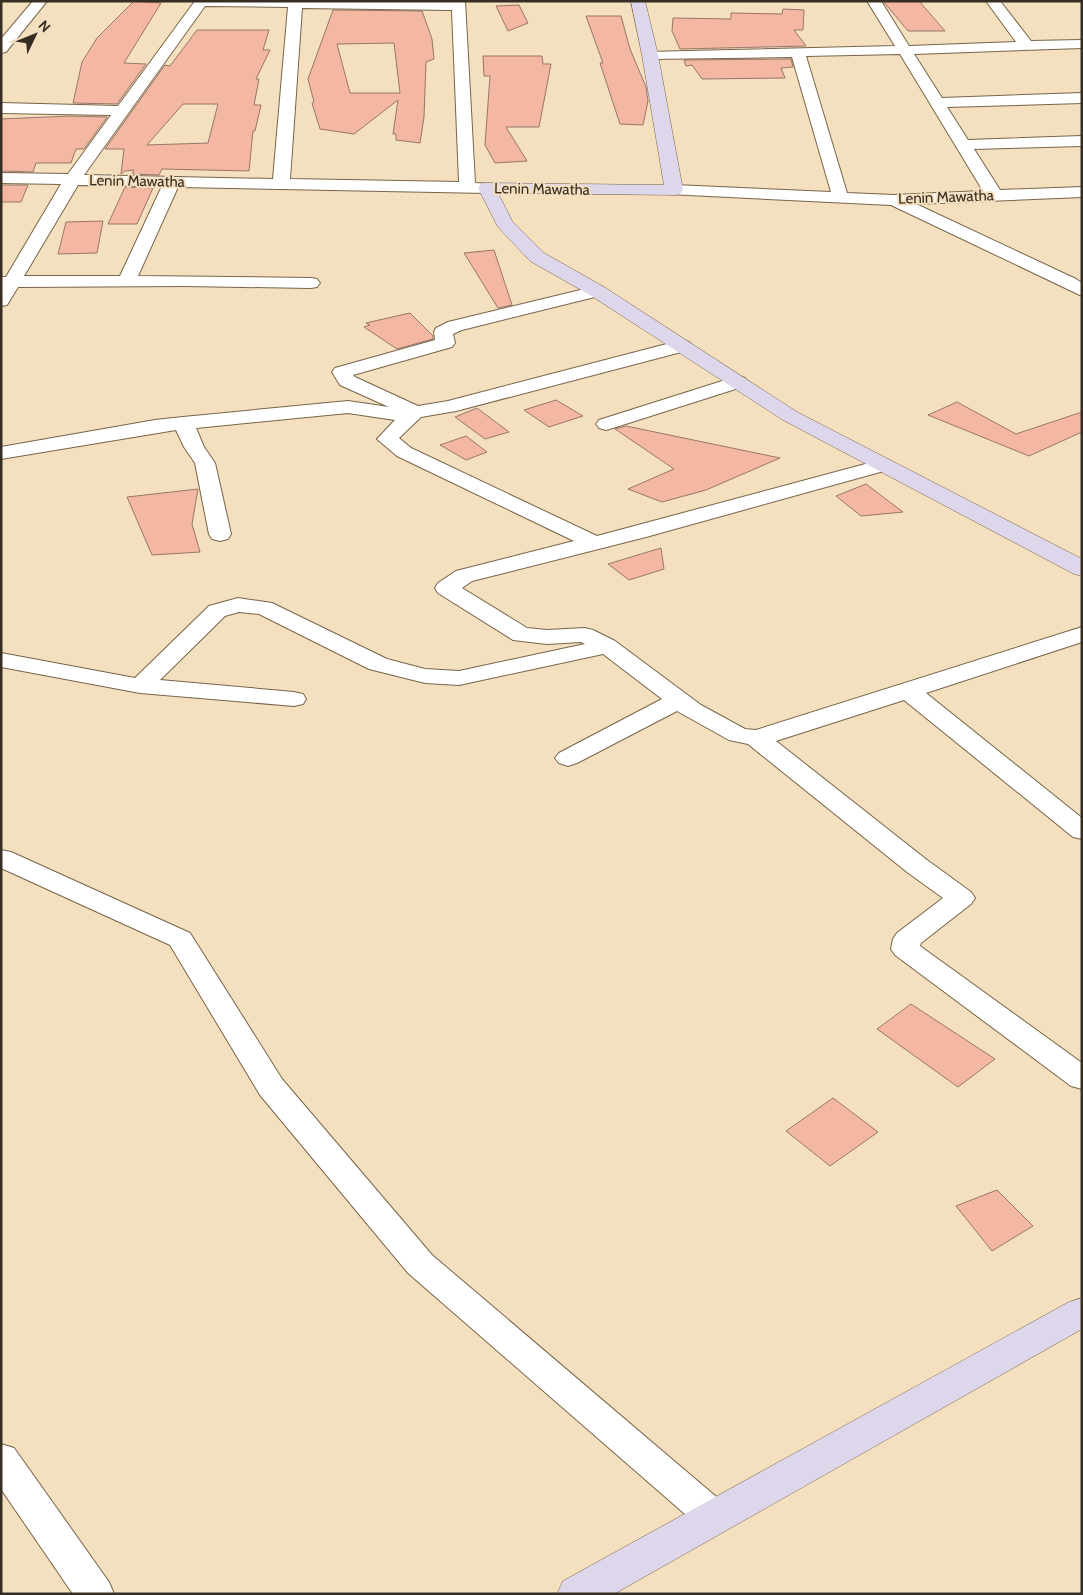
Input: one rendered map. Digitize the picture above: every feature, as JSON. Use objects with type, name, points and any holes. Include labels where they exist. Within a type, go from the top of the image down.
[{"type":"street","points":[[1,49],[40,1]]},
{"type":"street","points":[[638,1],[650,55],[674,190]]},
{"type":"street","points":[[874,1],[994,195]]},
{"type":"street","points":[[993,1],[1026,45]]},
{"type":"street","points":[[1,301],[7,282],[72,180],[202,2],[458,4],[477,188],[504,222],[537,258],[597,291],[790,416],[1082,569]]},
{"type":"street","points":[[281,184],[295,4]]},
{"type":"street","points":[[650,55],[798,53],[1082,44]]},
{"type":"street","points":[[798,53],[840,196]]},
{"type":"street","points":[[937,103],[1082,98]]},
{"type":"street","points":[[1,108],[122,111]]},
{"type":"street","points":[[963,145],[1082,141]]},
{"type":"street","name":"Lenin Mawatha","points":[[1,178],[477,188],[674,190],[840,196],[894,200],[1082,192]]},
{"type":"street","points":[[127,281],[172,182]]},
{"type":"street","points":[[894,200],[1070,283],[1082,291]]},
{"type":"street","points":[[7,282],[311,283]]},
{"type":"street","points":[[415,412],[347,381],[342,372],[445,342],[442,332],[455,326],[597,291]]},
{"type":"street","points":[[1,453],[182,423],[348,407],[398,415],[449,408],[571,373],[682,346]]},
{"type":"street","points":[[606,424],[738,382]]},
{"type":"street","points":[[415,412],[387,439],[404,452],[595,543]]},
{"type":"street","points":[[182,423],[194,447],[205,463],[220,534]]},
{"type":"street","points":[[884,465],[595,543],[464,576],[446,588],[520,635],[547,638],[586,635],[608,646],[679,700],[738,735],[756,738],[775,734],[1082,634]]},
{"type":"street","points":[[140,686],[217,611],[238,605],[264,608],[378,664],[425,676],[459,678],[608,646]]},
{"type":"street","points":[[1,660],[140,686],[294,698]]},
{"type":"street","points":[[908,691],[1082,831]]},
{"type":"street","points":[[568,758],[679,700]]},
{"type":"street","points":[[756,738],[917,866],[961,898],[907,939],[905,949],[1082,1079]]},
{"type":"street","points":[[1,858],[180,939],[271,1087],[420,1264],[714,1517]]},
{"type":"street","points":[[577,1594],[1082,1312]]},
{"type":"street","points":[[1,1459],[95,1594]]},
{"type":"building","points":[[134,1],[161,3],[124,63],[146,64],[117,104],[73,103],[82,62],[97,38]]},
{"type":"building","points":[[883,1],[919,1],[945,31],[908,31]]},
{"type":"building","points":[[519,5],[528,23],[508,31],[496,6]]},
{"type":"building","points":[[783,9],[804,10],[803,30],[794,30],[806,46],[680,49],[672,31],[673,18],[731,19],[731,13],[782,14]]},
{"type":"building","points":[[333,10],[422,11],[432,39],[434,59],[426,62],[424,117],[420,143],[396,140],[396,134],[393,134],[398,100],[354,134],[320,129],[312,103],[314,102],[308,79]],"holes":[[[394,43],[400,93],[350,93],[337,44]]]},
{"type":"building","points":[[586,16],[621,16],[630,49],[646,87],[648,101],[643,125],[620,124],[600,63],[603,63]]},
{"type":"building","points":[[197,30],[269,30],[263,50],[270,50],[256,79],[259,79],[254,105],[261,105],[255,131],[253,131],[249,171],[162,169],[159,175],[132,174],[134,170],[125,171],[121,174],[124,149],[105,149],[165,65],[170,66]],"holes":[[[183,104],[218,104],[208,143],[147,145]]]},
{"type":"building","points":[[483,56],[542,56],[543,64],[551,64],[539,127],[506,127],[527,161],[495,163],[485,145],[490,76],[484,76]]},
{"type":"building","points":[[791,59],[793,67],[781,68],[785,78],[702,79],[692,65],[686,66],[684,60]]},
{"type":"building","points":[[70,116],[107,117],[84,149],[76,149],[71,163],[36,163],[33,172],[1,171],[1,119]]},
{"type":"building","points":[[1,185],[28,185],[21,202],[1,202]]},
{"type":"building","points":[[125,187],[153,188],[137,224],[108,224]]},
{"type":"building","points":[[103,221],[97,253],[58,254],[66,222]]},
{"type":"building","points":[[494,250],[512,305],[498,308],[464,253]]},
{"type":"building","points":[[410,313],[433,336],[433,339],[397,349],[364,327],[370,325],[366,323]]},
{"type":"building","points":[[556,400],[583,416],[549,427],[524,410]]},
{"type":"building","points":[[957,402],[1016,434],[1082,412],[1082,432],[1029,456],[928,415]]},
{"type":"building","points":[[477,408],[509,432],[485,439],[455,417]]},
{"type":"building","points":[[626,426],[780,458],[706,490],[662,502],[628,489],[674,469],[615,429]]},
{"type":"building","points":[[466,436],[487,452],[466,460],[440,445]]},
{"type":"building","points":[[866,484],[903,512],[861,516],[836,496]]},
{"type":"building","points":[[198,489],[192,524],[200,552],[152,555],[127,497]]},
{"type":"building","points":[[661,548],[664,569],[629,580],[608,564]]},
{"type":"building","points":[[911,1004],[995,1059],[958,1087],[877,1029]]},
{"type":"building","points":[[833,1098],[878,1132],[830,1166],[786,1131]]},
{"type":"building","points":[[997,1190],[1033,1226],[992,1251],[956,1206]]}]
